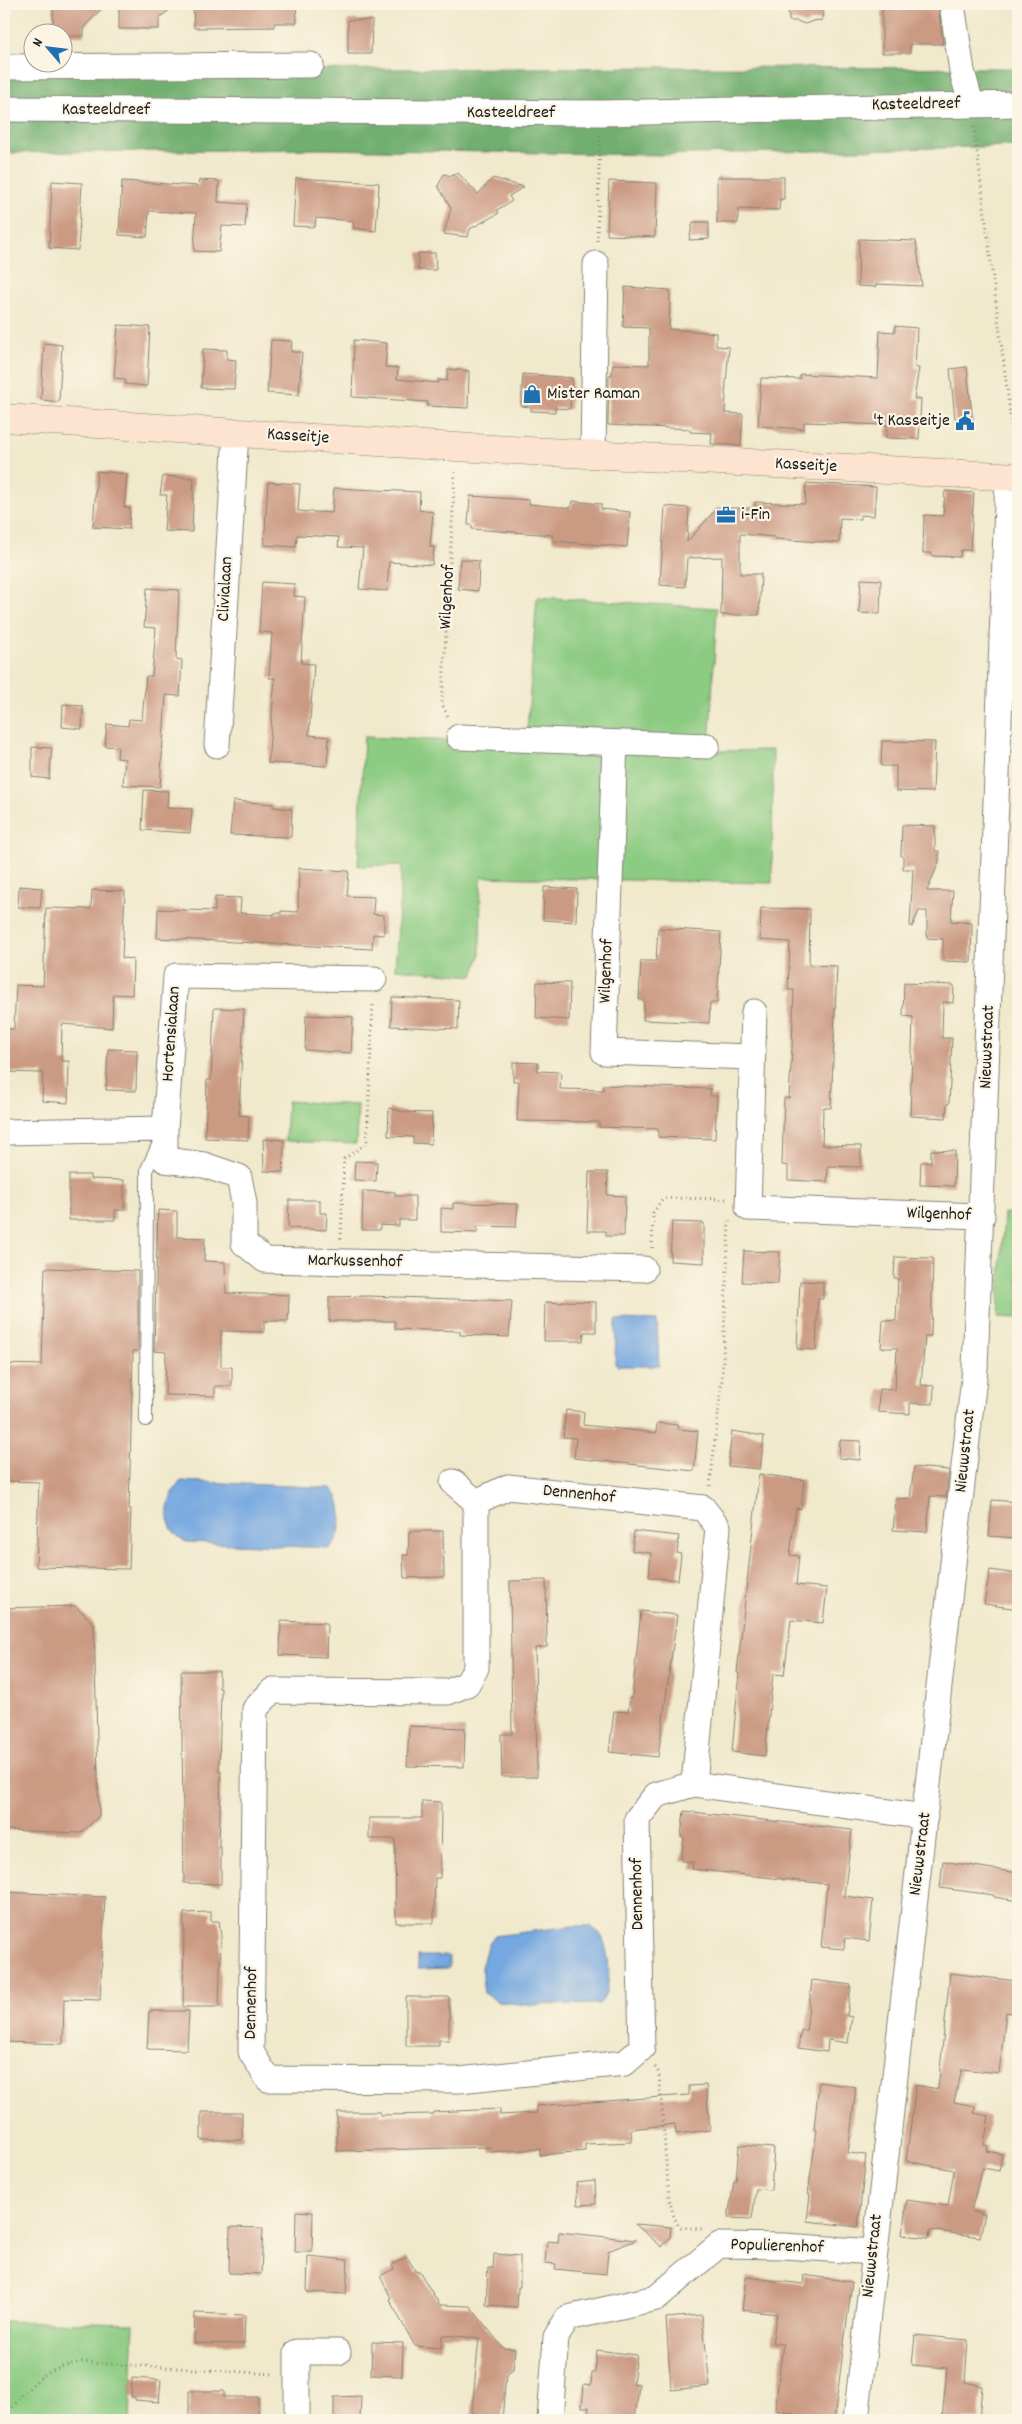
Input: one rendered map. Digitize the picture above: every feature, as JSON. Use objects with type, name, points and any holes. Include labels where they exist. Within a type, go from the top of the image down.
[{"type":"street","points":[[952,4],[962,71],[971,104]]},
{"type":"street","points":[[4,67],[311,65]]},
{"type":"street","name":"Kasteeldreef","points":[[4,109],[601,114],[1018,104]]},
{"type":"street","points":[[593,454],[596,264]]},
{"type":"street","name":"Kasseitje","points":[[4,418],[456,447],[1013,477]]},
{"type":"street","name":"Clivialaan","points":[[217,745],[236,433]]},
{"type":"street","name":"Nieuwstraat","points":[[856,2420],[975,1369],[1013,477]]},
{"type":"street","points":[[459,737],[707,746]]},
{"type":"street","name":"Wilgenhof","points":[[615,743],[604,1052],[752,1057]]},
{"type":"street","name":"Hortensialaan","points":[[165,1129],[176,976],[374,979]]},
{"type":"street","name":"Wilgenhof","points":[[754,1012],[748,1208],[982,1216]]},
{"type":"street","points":[[4,1132],[165,1129]]},
{"type":"street","name":"Markussenhof","points":[[165,1129],[165,1160],[204,1165],[239,1177],[244,1202],[244,1243],[265,1260],[644,1269]]},
{"type":"street","points":[[453,1482],[476,1502]]},
{"type":"street","name":"Dennenhof","points":[[703,1508],[508,1487],[476,1502],[476,1668],[467,1684],[448,1692],[272,1691],[255,1709],[251,2052],[268,2079],[459,2080],[625,2063],[642,2048],[637,1819],[656,1795],[694,1784],[925,1817]]},
{"type":"street","points":[[694,1784],[718,1527],[703,1508]]},
{"type":"street","name":"Populierenhof","points":[[550,2420],[556,2337],[568,2318],[656,2298],[719,2245],[784,2246],[874,2252]]},
{"type":"street","points":[[297,2420],[297,2352],[338,2352]]},
{"type":"lane","points":[[146,1420],[147,1169],[165,1129]]},
{"type":"path","points":[[596,264],[601,114]]},
{"type":"path","points":[[975,140],[1016,460],[1013,477]]},
{"type":"path","name":"Wilgenhof","points":[[456,447],[442,704],[459,737]]},
{"type":"path","points":[[340,1262],[344,1159],[367,1143],[374,979]]},
{"type":"path","points":[[644,1269],[652,1258],[653,1213],[663,1198],[730,1199]]},
{"type":"path","points":[[703,1508],[708,1497],[722,1380],[730,1219]]},
{"type":"path","points":[[642,2048],[659,2074],[669,2198],[674,2218],[680,2227],[702,2229],[719,2245]]},
{"type":"path","points":[[6,2420],[6,2415],[33,2382],[60,2366],[82,2362],[297,2375]]},
{"type":"green space","points":[[657,67],[1018,68],[1018,146],[659,155],[320,149],[4,153],[4,72]]},
{"type":"green space","points":[[537,597],[717,608],[709,751],[773,750],[772,883],[481,877],[480,956],[473,976],[395,969],[402,865],[358,866],[364,737],[526,744]]},
{"type":"green space","points":[[1018,750],[1018,890],[1013,890]]},
{"type":"green space","points":[[287,1101],[358,1105],[356,1144],[285,1141]]},
{"type":"green space","points":[[1004,1213],[1018,1214],[1018,1318],[998,1317]]},
{"type":"green space","points":[[4,2321],[134,2324],[130,2420],[4,2420]]},
{"type":"water","points":[[616,1320],[657,1321],[659,1366],[617,1366],[615,1364]]},
{"type":"water","points":[[181,1481],[331,1488],[336,1494],[341,1510],[338,1535],[335,1543],[330,1548],[186,1542],[172,1530],[168,1514],[171,1497]]},
{"type":"water","points":[[572,1926],[590,1926],[600,1934],[605,1944],[609,1972],[608,1982],[603,1999],[599,2004],[531,2005],[499,2002],[484,1993],[482,1977],[484,1956],[494,1936]]},
{"type":"water","points":[[418,1956],[449,1956],[449,1968],[418,1969]]},
{"type":"building","points":[[53,4],[106,4],[84,27],[84,36],[72,36],[72,22],[53,22]]},
{"type":"building","points":[[119,4],[177,4],[159,18],[159,29],[119,29]]},
{"type":"building","points":[[193,4],[296,4],[297,23],[274,23],[274,27],[194,28]]},
{"type":"building","points":[[788,4],[823,4],[822,20],[805,24],[789,21]]},
{"type":"building","points":[[938,5],[943,44],[910,44],[910,53],[882,53],[882,9]]},
{"type":"building","points":[[348,20],[372,20],[371,54],[348,54]]},
{"type":"building","points":[[458,173],[478,194],[493,178],[524,187],[509,196],[512,201],[497,210],[499,213],[470,229],[468,237],[444,234],[451,208],[438,186],[444,174],[451,176]]},
{"type":"building","points":[[717,177],[784,177],[784,199],[780,199],[779,210],[738,209],[738,223],[717,223]]},
{"type":"building","points":[[296,178],[379,183],[376,231],[353,228],[354,221],[316,218],[315,227],[293,226]]},
{"type":"building","points":[[199,180],[219,181],[218,202],[247,204],[245,227],[222,226],[219,252],[194,251],[196,213],[149,211],[147,237],[119,235],[122,181],[198,186]]},
{"type":"building","points":[[52,181],[82,183],[78,250],[49,248]]},
{"type":"building","points":[[609,181],[657,183],[655,237],[607,235]]},
{"type":"building","points":[[693,222],[709,222],[709,239],[689,240]]},
{"type":"building","points":[[859,239],[916,241],[922,286],[876,284],[876,287],[858,286]]},
{"type":"building","points":[[418,253],[435,253],[436,270],[418,270]]},
{"type":"building","points":[[625,287],[670,290],[669,329],[716,333],[716,346],[729,347],[725,413],[743,414],[741,446],[711,444],[712,433],[690,432],[690,429],[608,425],[609,375],[612,375],[613,364],[649,365],[649,328],[623,327]]},
{"type":"building","points":[[118,325],[150,327],[147,386],[125,384],[125,379],[114,378]]},
{"type":"building","points":[[895,326],[917,328],[915,368],[919,368],[914,399],[921,399],[919,439],[886,438],[887,425],[804,422],[804,429],[758,426],[761,378],[800,379],[800,374],[878,378],[880,331],[895,332]]},
{"type":"building","points":[[271,340],[292,341],[291,352],[302,352],[299,395],[267,393]]},
{"type":"building","points":[[354,340],[387,343],[385,367],[398,368],[397,379],[438,383],[438,380],[447,381],[448,369],[469,371],[468,408],[427,406],[428,402],[352,397]]},
{"type":"building","points":[[44,343],[62,345],[59,402],[41,400]]},
{"type":"building","points":[[203,349],[227,350],[227,359],[236,360],[234,389],[201,388]]},
{"type":"building","points":[[967,367],[973,426],[956,428],[950,369]]},
{"type":"building","points":[[523,374],[572,378],[570,409],[555,408],[555,412],[531,411],[531,407],[521,406]]},
{"type":"building","points":[[97,471],[127,474],[124,507],[130,508],[129,529],[93,527]]},
{"type":"building","points":[[163,476],[194,478],[192,532],[164,531],[167,495],[160,495]]},
{"type":"building","points":[[268,482],[300,484],[298,511],[332,513],[334,488],[420,492],[419,510],[433,512],[430,547],[434,547],[432,565],[389,562],[387,591],[359,589],[363,548],[338,547],[339,537],[297,535],[296,547],[264,545]]},
{"type":"building","points":[[806,483],[876,487],[874,516],[860,515],[860,519],[840,518],[839,543],[775,539],[775,537],[740,534],[740,574],[761,574],[759,615],[721,615],[722,557],[687,558],[685,587],[660,585],[665,506],[689,508],[687,542],[717,508],[755,508],[755,502],[805,504]]},
{"type":"building","points":[[945,491],[974,493],[970,550],[961,550],[960,557],[932,556],[932,553],[923,553],[924,515],[943,516]]},
{"type":"building","points":[[470,496],[529,500],[529,504],[571,508],[573,501],[601,504],[601,509],[630,512],[627,547],[552,541],[553,535],[472,529],[472,525],[468,525]]},
{"type":"building","points":[[460,559],[479,561],[478,591],[458,589]]},
{"type":"building","points":[[861,579],[881,580],[880,614],[859,613]]},
{"type":"building","points":[[262,582],[295,584],[294,596],[305,597],[301,663],[314,664],[309,735],[329,737],[327,766],[268,763],[275,678],[269,678],[272,633],[259,632]]},
{"type":"building","points":[[147,588],[179,590],[176,659],[182,660],[180,696],[166,695],[160,787],[123,785],[125,759],[117,758],[118,747],[105,746],[107,724],[128,726],[129,719],[142,720],[146,676],[152,676],[156,628],[144,627]]},
{"type":"building","points":[[63,704],[83,706],[82,729],[62,727]]},
{"type":"building","points":[[882,741],[935,742],[933,792],[896,791],[896,766],[881,766]]},
{"type":"building","points":[[32,747],[52,748],[49,779],[32,777]]},
{"type":"building","points":[[144,790],[168,791],[167,808],[192,809],[190,833],[142,830]]},
{"type":"building","points":[[233,801],[273,804],[273,807],[292,809],[291,837],[230,835]]},
{"type":"building","points":[[902,825],[935,826],[935,851],[939,851],[939,862],[927,891],[953,891],[951,921],[972,923],[971,962],[943,961],[943,939],[927,938],[927,911],[919,911],[912,927],[910,926],[913,869],[903,869],[903,856],[901,856]]},
{"type":"building","points":[[299,868],[349,871],[347,896],[374,897],[373,914],[384,915],[384,935],[373,934],[372,949],[157,938],[158,909],[215,911],[215,897],[241,898],[240,913],[274,915],[274,913],[281,913],[281,911],[298,912]]},
{"type":"building","points":[[19,886],[42,888],[40,908],[18,907]]},
{"type":"building","points":[[544,887],[577,889],[576,922],[543,920]]},
{"type":"building","points":[[92,890],[125,891],[122,958],[133,959],[132,995],[113,994],[112,1028],[62,1024],[61,1061],[69,1061],[68,1103],[42,1101],[43,1073],[4,1072],[4,1029],[14,1029],[16,985],[43,986],[46,908],[91,909]]},
{"type":"building","points":[[761,908],[810,909],[809,965],[837,966],[831,1108],[823,1108],[822,1145],[861,1146],[861,1167],[828,1166],[827,1182],[788,1180],[788,1166],[782,1165],[784,1098],[789,1098],[794,990],[788,990],[790,942],[760,940]]},
{"type":"building","points":[[658,928],[721,932],[717,1003],[710,1003],[709,1023],[643,1020],[644,1000],[639,1000],[641,961],[656,961]]},
{"type":"building","points":[[537,982],[570,983],[569,1020],[536,1018]]},
{"type":"building","points":[[904,983],[954,985],[953,1003],[943,1002],[942,1038],[952,1038],[949,1104],[947,1104],[946,1118],[910,1116],[913,1017],[903,1016]]},
{"type":"building","points":[[392,997],[459,1000],[458,1029],[391,1026]]},
{"type":"building","points":[[214,1008],[244,1009],[239,1115],[249,1116],[248,1140],[205,1138],[207,1080],[211,1080]]},
{"type":"building","points":[[306,1015],[353,1017],[351,1053],[305,1050]]},
{"type":"building","points":[[108,1049],[137,1050],[136,1091],[106,1090]]},
{"type":"building","points":[[513,1062],[538,1063],[538,1071],[561,1072],[560,1089],[603,1090],[603,1085],[711,1089],[710,1096],[717,1096],[715,1139],[658,1137],[658,1129],[599,1127],[599,1122],[517,1121],[519,1081],[513,1081]]},
{"type":"building","points":[[389,1108],[403,1112],[432,1113],[431,1144],[413,1143],[413,1137],[388,1136]]},
{"type":"building","points":[[263,1139],[284,1140],[283,1172],[264,1171]]},
{"type":"building","points":[[931,1150],[955,1151],[954,1186],[920,1185],[921,1162],[931,1162]]},
{"type":"building","points":[[355,1161],[377,1162],[376,1181],[354,1180]]},
{"type":"building","points":[[589,1172],[608,1172],[607,1195],[625,1196],[624,1236],[606,1236],[606,1231],[587,1231]]},
{"type":"building","points":[[69,1175],[90,1175],[90,1179],[124,1180],[124,1210],[115,1210],[115,1220],[69,1220]]},
{"type":"building","points":[[363,1191],[395,1192],[395,1196],[415,1196],[415,1220],[399,1220],[399,1226],[380,1225],[380,1230],[362,1230]]},
{"type":"building","points":[[289,1200],[320,1200],[320,1213],[327,1213],[326,1230],[288,1228]]},
{"type":"building","points":[[453,1203],[518,1204],[516,1227],[477,1226],[477,1233],[441,1232],[441,1208],[453,1209]]},
{"type":"building","points":[[158,1210],[177,1211],[177,1237],[205,1238],[204,1261],[225,1262],[226,1293],[289,1295],[288,1321],[264,1321],[264,1332],[221,1331],[221,1367],[232,1367],[232,1386],[215,1386],[215,1396],[165,1395],[166,1352],[154,1351]]},
{"type":"building","points":[[672,1222],[704,1223],[704,1263],[670,1261]]},
{"type":"building","points":[[744,1251],[780,1252],[778,1284],[742,1282]]},
{"type":"building","points":[[895,1257],[933,1258],[931,1336],[925,1336],[921,1385],[934,1386],[933,1404],[910,1403],[910,1414],[878,1412],[879,1389],[895,1390],[897,1348],[881,1348],[883,1320],[896,1321],[898,1278],[894,1278]]},
{"type":"building","points":[[45,1268],[138,1271],[138,1351],[133,1351],[129,1569],[36,1567],[39,1482],[4,1481],[4,1364],[42,1365]]},
{"type":"building","points":[[800,1281],[823,1282],[823,1299],[818,1299],[816,1350],[797,1349]]},
{"type":"building","points":[[368,1296],[512,1301],[509,1337],[460,1335],[460,1331],[395,1329],[395,1321],[329,1321],[329,1297]]},
{"type":"building","points":[[563,1301],[596,1302],[596,1332],[584,1332],[583,1341],[544,1341],[545,1302],[563,1303]]},
{"type":"building","points":[[566,1410],[584,1412],[583,1425],[656,1433],[657,1423],[679,1425],[678,1429],[698,1431],[694,1471],[574,1458],[576,1438],[563,1437]]},
{"type":"building","points":[[732,1431],[764,1436],[760,1469],[728,1466]]},
{"type":"building","points":[[840,1440],[861,1441],[860,1460],[839,1458]]},
{"type":"building","points":[[914,1467],[949,1470],[946,1497],[930,1496],[927,1532],[893,1530],[896,1499],[910,1498]]},
{"type":"building","points":[[759,1474],[804,1480],[801,1509],[796,1508],[790,1555],[799,1556],[796,1585],[827,1588],[823,1623],[791,1620],[784,1675],[773,1674],[765,1756],[732,1752],[739,1673],[737,1673]]},
{"type":"building","points":[[992,1500],[1018,1502],[1016,1538],[989,1536]]},
{"type":"building","points":[[409,1531],[443,1531],[444,1577],[404,1578],[403,1555],[408,1555]]},
{"type":"building","points":[[634,1531],[679,1536],[677,1553],[681,1554],[678,1580],[649,1577],[651,1553],[632,1551]]},
{"type":"building","points":[[990,1570],[1018,1574],[1018,1609],[984,1604]]},
{"type":"building","points":[[546,1580],[547,1647],[535,1648],[537,1777],[502,1777],[501,1734],[512,1734],[510,1581]]},
{"type":"building","points":[[76,1606],[94,1624],[99,1816],[81,1833],[4,1830],[4,1608]]},
{"type":"building","points":[[641,1611],[677,1615],[658,1757],[609,1752],[614,1711],[628,1712],[630,1697],[632,1698]]},
{"type":"building","points":[[281,1621],[327,1623],[326,1657],[280,1655]]},
{"type":"building","points":[[181,1671],[219,1671],[219,1688],[221,1688],[219,1847],[221,1847],[221,1884],[184,1883]]},
{"type":"building","points":[[409,1726],[465,1728],[464,1767],[407,1766]]},
{"type":"building","points":[[422,1801],[441,1802],[440,1878],[435,1878],[434,1923],[396,1923],[395,1839],[369,1839],[369,1818],[422,1818]]},
{"type":"building","points":[[684,1811],[852,1830],[844,1896],[873,1900],[869,1941],[845,1938],[844,1949],[821,1947],[827,1884],[692,1869],[693,1862],[681,1861],[684,1838],[681,1837]]},
{"type":"building","points":[[943,1861],[1018,1873],[1018,1901],[994,1897],[994,1895],[940,1888]]},
{"type":"building","points":[[4,1892],[105,1897],[100,2000],[64,1999],[63,2044],[4,2042]]},
{"type":"building","points":[[211,1912],[211,1921],[219,1921],[221,1936],[219,2007],[183,2007],[184,1913]]},
{"type":"building","points":[[950,1973],[1017,1981],[1013,2013],[1006,2012],[999,2073],[962,2069],[954,2102],[975,2106],[974,2113],[989,2116],[984,2145],[988,2146],[987,2151],[1002,2154],[999,2171],[983,2168],[980,2176],[971,2211],[985,2214],[980,2237],[930,2230],[929,2238],[902,2235],[907,2200],[948,2206],[954,2170],[906,2161],[916,2085],[938,2089]]},
{"type":"building","points":[[812,1980],[851,1985],[847,2016],[852,2017],[848,2043],[828,2040],[827,2052],[798,2048],[801,2030],[806,2031]]},
{"type":"building","points":[[406,1997],[449,1997],[449,2040],[439,2040],[439,2046],[406,2046]]},
{"type":"building","points":[[149,2011],[189,2011],[187,2050],[147,2049]]},
{"type":"building","points":[[819,2082],[856,2087],[848,2153],[866,2155],[858,2227],[807,2221],[810,2194],[808,2194],[817,2130],[814,2129]]},
{"type":"building","points":[[706,2085],[710,2130],[676,2134],[675,2124],[631,2129],[632,2142],[585,2144],[585,2151],[540,2155],[540,2149],[491,2152],[490,2147],[337,2151],[337,2112],[380,2112],[380,2115],[433,2114],[433,2112],[500,2109],[500,2115],[537,2113],[536,2106],[689,2095],[689,2086]]},
{"type":"building","points":[[201,2112],[242,2112],[242,2140],[201,2140]]},
{"type":"building","points":[[739,2145],[774,2148],[771,2190],[756,2189],[752,2219],[728,2218],[734,2181],[736,2181]]},
{"type":"building","points":[[595,2181],[596,2204],[578,2205],[576,2183]]},
{"type":"building","points":[[296,2211],[313,2212],[312,2252],[295,2252]]},
{"type":"building","points":[[635,2224],[671,2227],[670,2238],[662,2247]]},
{"type":"building","points":[[230,2227],[263,2228],[261,2274],[229,2273]]},
{"type":"building","points":[[559,2232],[636,2240],[608,2251],[606,2274],[555,2269],[556,2264],[545,2263],[547,2241],[558,2242]]},
{"type":"building","points":[[494,2254],[520,2256],[520,2287],[518,2287],[517,2307],[486,2305],[488,2268],[493,2268]]},
{"type":"building","points":[[308,2256],[348,2260],[346,2294],[307,2292]]},
{"type":"building","points":[[407,2257],[416,2272],[419,2271],[440,2305],[470,2306],[503,2348],[515,2349],[513,2370],[506,2375],[502,2420],[471,2420],[479,2338],[442,2335],[441,2348],[415,2346],[389,2299],[391,2298],[380,2276],[394,2269],[392,2265]]},
{"type":"building","points":[[804,2275],[852,2282],[834,2420],[806,2420],[806,2417],[775,2410],[783,2344],[772,2343],[777,2314],[742,2310],[746,2277],[803,2284]]},
{"type":"building","points":[[195,2313],[245,2315],[244,2344],[194,2343]]},
{"type":"building","points":[[702,2315],[710,2386],[671,2390],[666,2318]]},
{"type":"building","points":[[915,2335],[968,2340],[965,2382],[982,2386],[979,2420],[942,2420],[947,2368],[912,2365]]},
{"type":"building","points":[[372,2342],[403,2343],[402,2376],[371,2375]]},
{"type":"building","points":[[597,2350],[637,2355],[633,2383],[639,2384],[635,2420],[588,2419],[589,2407],[582,2407],[584,2384],[591,2385],[592,2373],[595,2373]]},
{"type":"building","points":[[132,2378],[161,2380],[159,2402],[135,2400],[135,2397],[131,2397]]},
{"type":"building","points":[[189,2391],[224,2391],[224,2397],[258,2397],[258,2420],[189,2420]]},
{"type":"building","points":[[361,2396],[360,2420],[334,2420],[334,2397]]},
{"type":"place","name":"Mister Raman","points":[[532,394]]},
{"type":"place","name":"'t Kasseitje","points":[[965,421]]},
{"type":"place","name":"i-Fin","points":[[726,515]]}]
